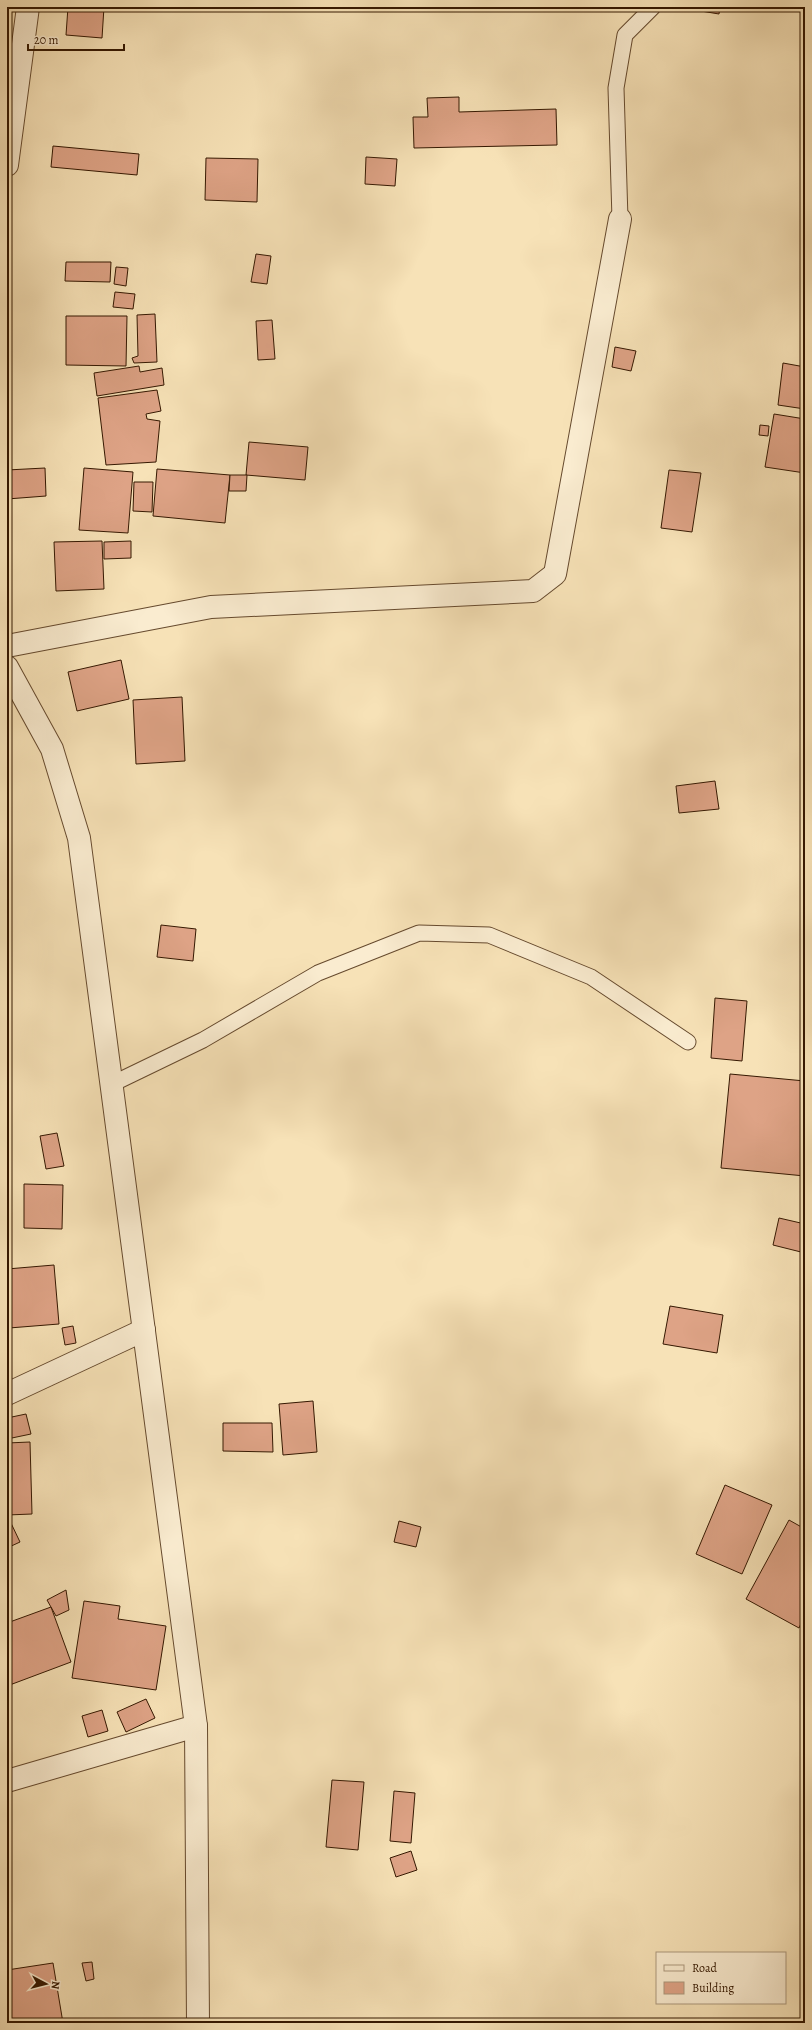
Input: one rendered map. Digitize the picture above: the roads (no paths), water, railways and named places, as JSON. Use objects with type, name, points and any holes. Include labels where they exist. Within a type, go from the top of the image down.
[{"type":"street","points":[[7,165],[28,7]]},
{"type":"street","points":[[7,646],[211,607],[534,591],[556,574],[620,219]]},
{"type":"street","points":[[7,667],[52,749],[79,838],[196,1726],[198,2023]]},
{"type":"street","points":[[7,1394],[144,1330]]},
{"type":"street","points":[[7,1781],[196,1726]]},
{"type":"lane","points":[[620,219],[616,88],[625,35],[653,7]]},
{"type":"lane","points":[[112,1084],[203,1040],[318,973],[420,933],[489,935],[591,977],[688,1042]]}]
